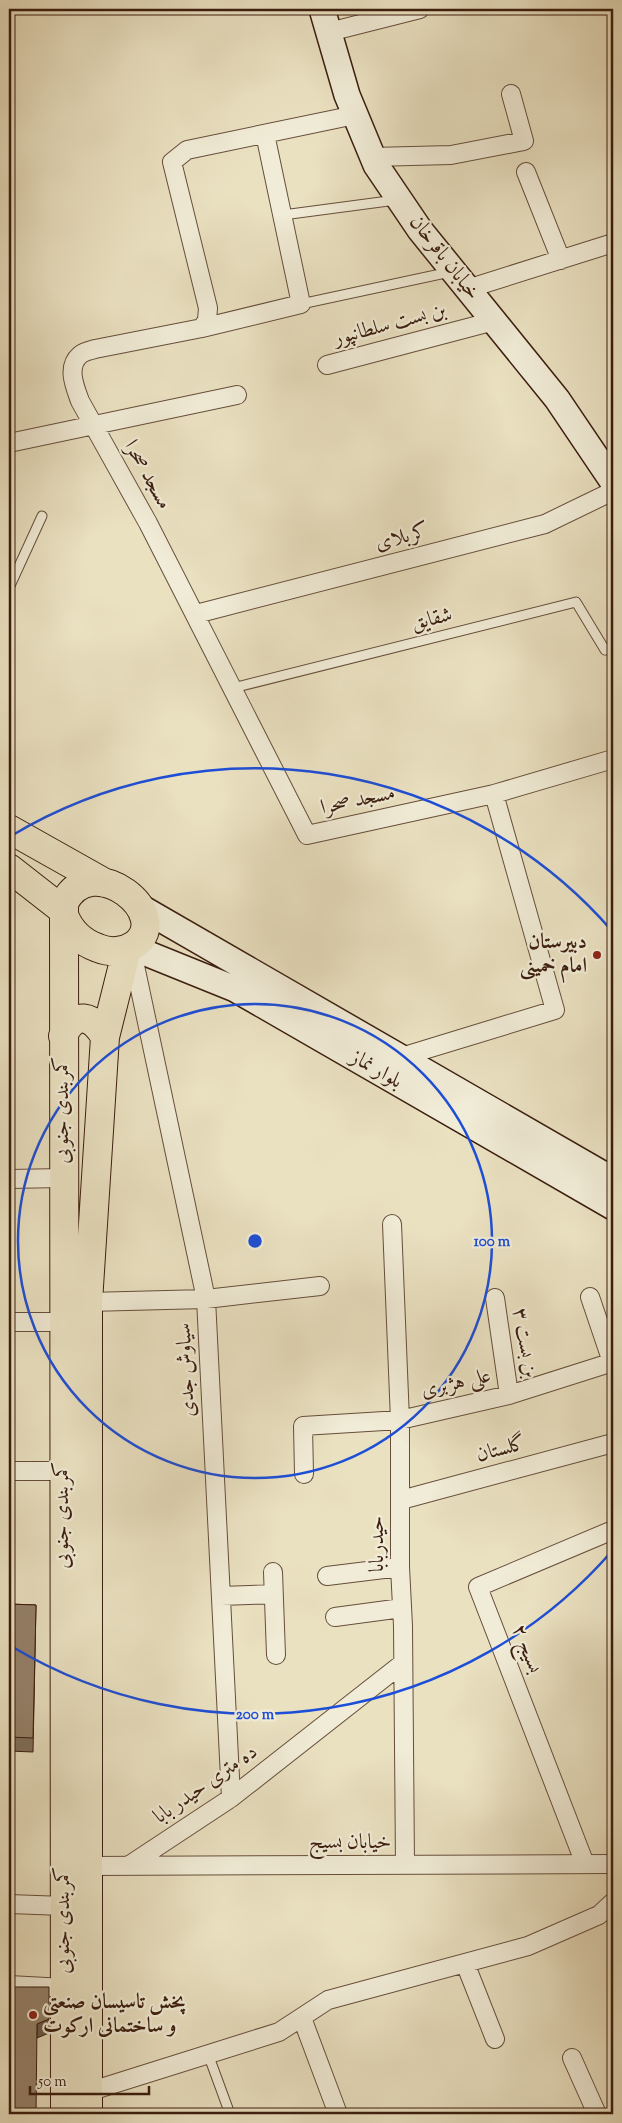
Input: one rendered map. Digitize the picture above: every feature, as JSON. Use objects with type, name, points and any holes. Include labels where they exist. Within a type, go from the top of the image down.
[{"type":"main road","name":"خیابان باقرخان","points":[[326,20],[347,95],[372,157],[420,230],[557,399],[613,482]]},
{"type":"main road","points":[[10,869],[20,869],[30,863],[32,854],[19,835]]},
{"type":"main road","points":[[19,835],[131,896],[140,907],[145,918],[145,930],[140,941],[129,948],[118,951],[105,951],[90,946],[69,927],[64,913],[64,903],[69,893],[79,886],[91,882],[105,883]]},
{"type":"main road","points":[[10,869],[64,913]]},
{"type":"main road","name":"بلوار نماز","points":[[140,907],[613,1180]]},
{"type":"main road","name":"کمربندی جنوبی","points":[[64,913],[63,1471],[75,1693]]},
{"type":"main road","points":[[191,972],[184,952],[189,944],[199,941]]},
{"type":"main road","name":"بلوار نماز","points":[[129,948],[235,989],[613,1207]]},
{"type":"main road","name":"کمربندی جنوبی","points":[[88,2103],[76,1907],[75,1693],[88,1302],[105,1037],[129,948]]},
{"type":"main road","points":[[63,1036],[68,1025],[77,1019],[89,1019],[99,1025],[105,1037]]},
{"type":"main road","name":"کمربندی جنوبی","points":[[65,2114],[65,1988],[76,1907]]},
{"type":"street","points":[[326,20],[420,9]]},
{"type":"street","points":[[372,157],[451,155],[524,141],[511,94]]},
{"type":"street","points":[[202,328],[207,320],[208,308],[172,162],[187,150],[355,115]]},
{"type":"street","points":[[266,134],[301,304]]},
{"type":"street","points":[[526,172],[561,260]]},
{"type":"street","points":[[460,280],[561,260],[613,243]]},
{"type":"street","name":"مسجد صحرا","points":[[301,304],[202,328],[95,349],[80,354],[73,366],[73,381],[80,401],[196,614],[307,835],[494,794]]},
{"type":"street","name":"بن بست سلطانپور","points":[[327,365],[494,321]]},
{"type":"street","points":[[9,442],[237,395]]},
{"type":"street","name":"کربلای","points":[[196,614],[545,524],[613,491]]},
{"type":"street","points":[[401,1057],[555,1010],[494,794],[613,759]]},
{"type":"street","name":"سیاوش جدی","points":[[129,948],[206,1299],[231,1798]]},
{"type":"street","points":[[9,1179],[63,1178]]},
{"type":"street","name":"حیدربابا","points":[[392,1224],[400,1420],[400,1567],[405,1865]]},
{"type":"street","points":[[88,1302],[206,1299],[320,1286]]},
{"type":"street","points":[[590,1297],[612,1362]]},
{"type":"street","name":"بن بست ۳","points":[[495,1298],[509,1395]]},
{"type":"street","points":[[9,1322],[63,1322]]},
{"type":"street","name":"علی هژبری","points":[[304,1474],[303,1426],[400,1420],[509,1395],[612,1362]]},
{"type":"street","name":"گلستان","points":[[401,1500],[613,1443]]},
{"type":"street","points":[[9,1471],[63,1471]]},
{"type":"street","name":"بسیج ۲","points":[[585,1864],[478,1587],[613,1530]]},
{"type":"street","points":[[327,1576],[400,1567]]},
{"type":"street","points":[[273,1572],[276,1655]]},
{"type":"street","points":[[221,1596],[273,1594]]},
{"type":"street","points":[[335,1617],[402,1608]]},
{"type":"street","name":"ده متری حیدر بابا","points":[[128,1866],[231,1798],[403,1663]]},
{"type":"street","name":"خیابان بسیج","points":[[76,1866],[613,1864]]},
{"type":"street","points":[[88,2103],[208,2054],[279,2032],[328,2000],[528,1946],[598,1915],[613,1902]]},
{"type":"street","points":[[9,1904],[76,1907]]},
{"type":"street","points":[[465,1963],[495,2039]]},
{"type":"street","points":[[9,1985],[65,1988]]},
{"type":"street","points":[[302,2018],[338,2114]]},
{"type":"street","points":[[572,2058],[597,2114]]},
{"type":"lane","points":[[282,215],[399,200]]},
{"type":"lane","points":[[301,304],[460,280]]},
{"type":"lane","points":[[9,588],[42,516]]},
{"type":"lane","name":"شقایق","points":[[233,688],[576,602],[605,650],[613,646]]},
{"type":"lane","points":[[208,2054],[230,2114]]},
{"type":"building","points":[[9,1604],[36,1605],[33,1738],[9,1737]]},
{"type":"building","points":[[9,1987],[49,1987],[49,2019],[37,2024],[36,2114],[9,2114]]},
{"type":"place","name":"دبیرستان امام خمینی","points":[[597,955]]},
{"type":"place","name":"پخش تاسیسان صنعتی و ساختمانی ارکوت","points":[[33,2015]]}]
